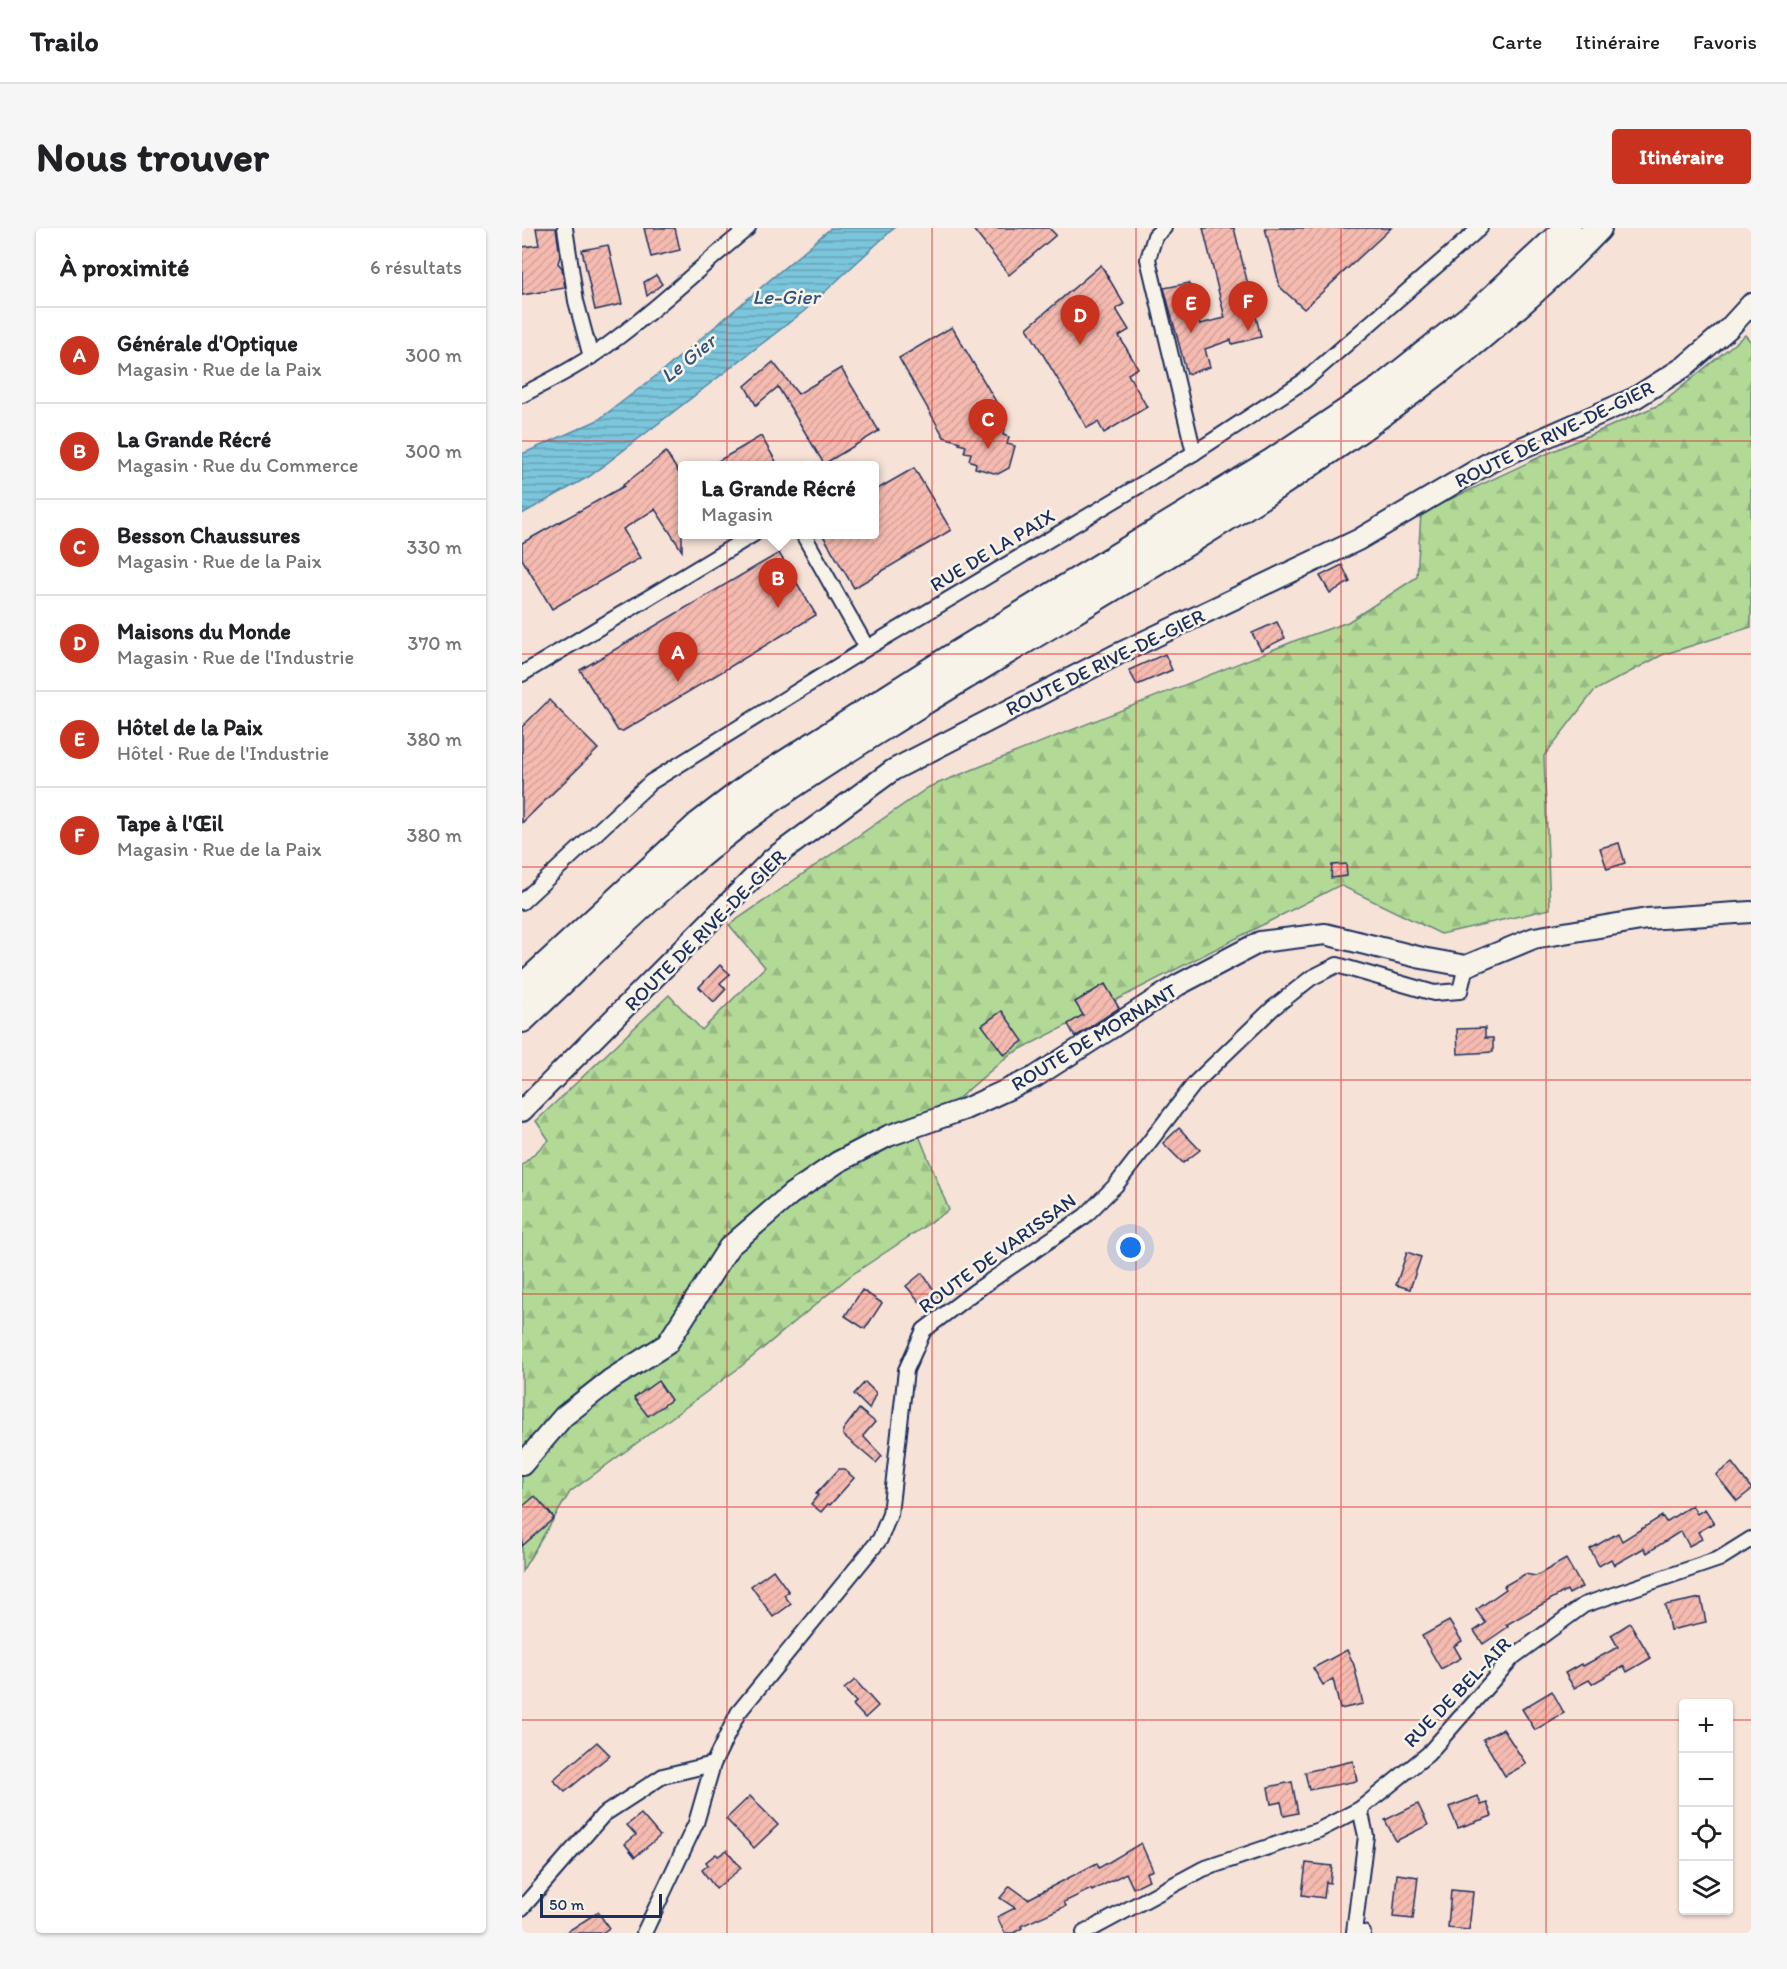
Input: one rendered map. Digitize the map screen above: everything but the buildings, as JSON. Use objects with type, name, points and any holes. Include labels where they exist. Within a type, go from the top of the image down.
[{"type":"highway","points":[[522,988],[699,825],[750,786],[956,655],[1274,461],[1342,415],[1380,389],[1484,308],[1568,228]]},
{"type":"highway","points":[[522,1019],[666,884],[712,844],[768,801],[824,763],[968,674],[1215,525],[1336,446],[1401,400],[1499,321],[1598,228]]},
{"type":"main road","name":"ROUTE DE RIVE-DE-GIER","points":[[522,1111],[772,859],[893,770],[1118,654],[1358,540],[1492,461],[1635,398],[1684,367],[1729,328],[1751,303]]},
{"type":"main road","points":[[1466,966],[1534,938],[1647,919],[1751,912]]},
{"type":"main road","name":"ROUTE DE MORNANT","points":[[522,1465],[564,1416],[610,1380],[667,1344],[729,1247],[791,1194],[838,1162],[888,1136],[965,1109],[1035,1077],[1179,985],[1260,942],[1325,934],[1422,958],[1466,966]]},
{"type":"street","points":[[566,228],[576,301],[591,357]]},
{"type":"street","points":[[522,395],[591,357],[618,338],[748,228]]},
{"type":"street","points":[[1164,228],[1155,236],[1148,259],[1194,453]]},
{"type":"street","name":"RUE DE LA PAIX","points":[[522,902],[651,782],[867,648],[1194,453],[1304,381],[1480,228]]},
{"type":"street","points":[[522,674],[746,539]]},
{"type":"street","points":[[806,539],[867,648]]},
{"type":"street","name":"ROUTE DE VARISSAN","points":[[644,1933],[696,1823],[713,1764],[738,1713],[880,1539],[890,1514],[906,1370],[924,1330],[974,1292],[1085,1216],[1116,1185],[1195,1083],[1273,1008],[1311,978],[1337,965],[1434,993],[1460,991],[1466,966]]},
{"type":"street","name":"RUE DE BEL-AIR","points":[[1084,1933],[1203,1869],[1319,1830],[1360,1809],[1428,1754],[1513,1657],[1584,1605],[1719,1559],[1751,1539]]},
{"type":"street","points":[[522,1908],[603,1815],[663,1776],[713,1764]]},
{"type":"street","points":[[1360,1809],[1366,1836],[1354,1932],[1363,1933]]},
{"type":"green space","points":[[1745,335],[1751,342],[1751,627],[1662,655],[1594,691],[1544,756],[1550,909],[1441,934],[1340,885],[1009,1055],[918,1133],[949,1210],[850,1276],[739,1368],[570,1492],[522,1571],[522,1165],[549,1140],[536,1121],[669,995],[702,1030],[765,967],[729,925],[929,787],[1297,640],[1348,622],[1417,577],[1421,513],[1542,456],[1661,404]]},
{"type":"water","name":"Le-Gier","points":[[831,228],[894,228],[803,312],[590,476],[522,514],[522,454],[598,420],[665,369]]},
{"type":"place","name":"Tape à l'Œil","points":[[1248,331]]},
{"type":"place","name":"Hôtel de la Paix","points":[[1191,333]]},
{"type":"place","name":"Maisons du Monde","points":[[1080,345]]},
{"type":"place","name":"Besson Chaussures","points":[[988,449]]},
{"type":"place","name":"La Grande Récré","points":[[778,608]]},
{"type":"place","name":"Générale d'Optique","points":[[678,682]]},
{"type":"water label","name":"Le Gier","points":[[688,358]]}]
